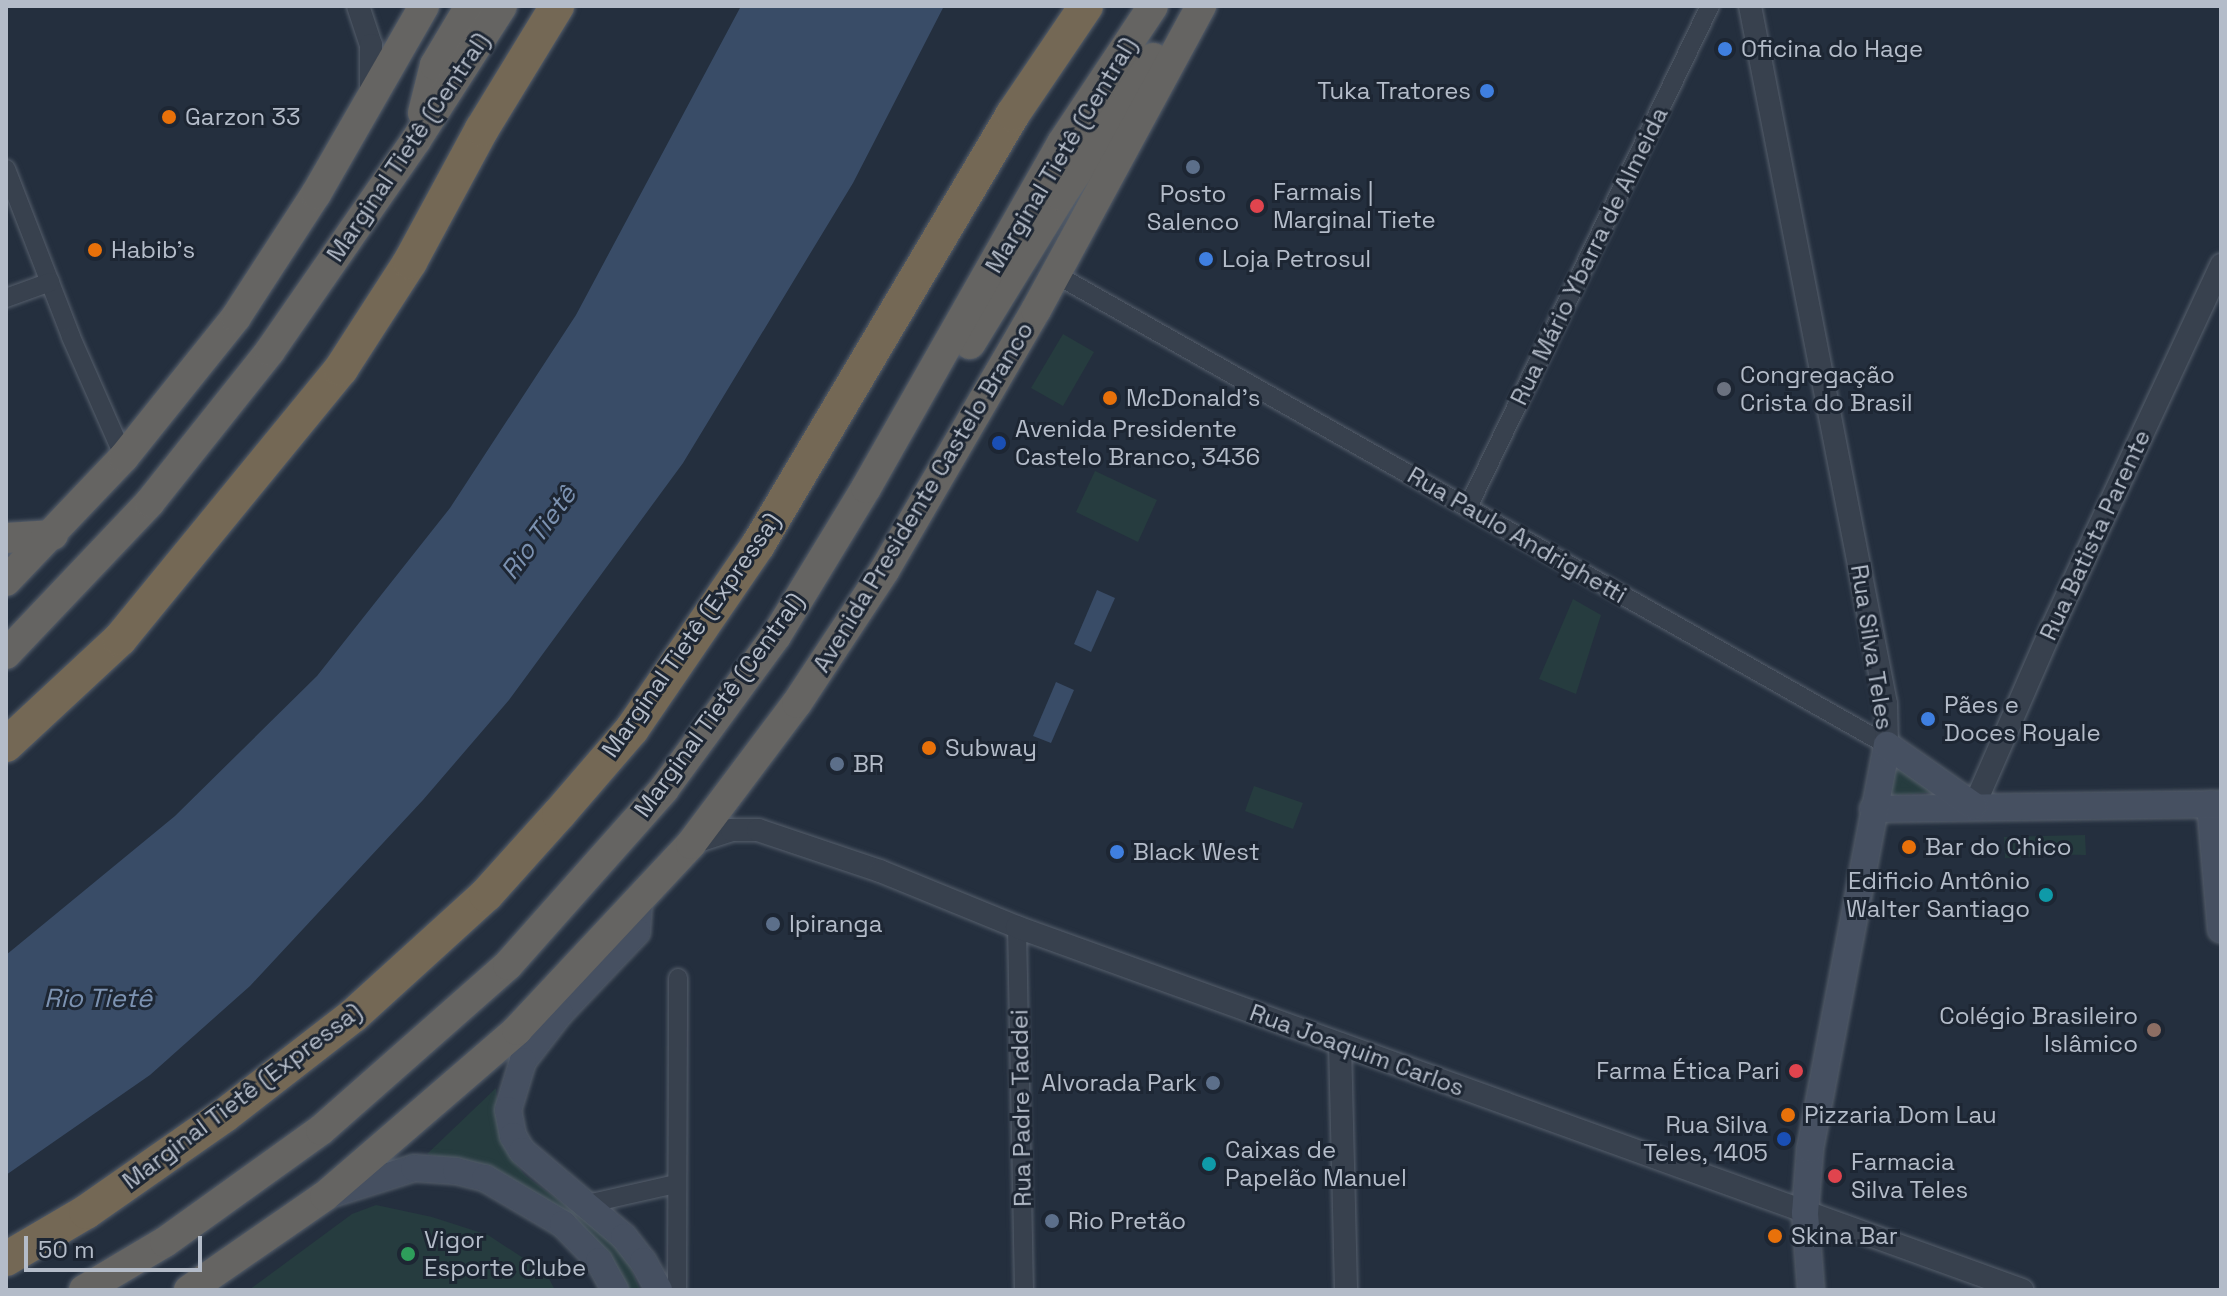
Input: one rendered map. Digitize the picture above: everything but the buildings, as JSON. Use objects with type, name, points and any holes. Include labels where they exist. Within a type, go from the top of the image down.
[{"type":"highway","points":[[6,581],[124,457],[236,317],[370,102],[424,6]]},
{"type":"highway","points":[[416,140],[435,65],[470,6]]},
{"type":"highway","name":"Marginal Tietê (Central)","points":[[6,654],[159,491],[270,351],[416,140],[502,6]]},
{"type":"highway","points":[[6,745],[120,639],[341,369],[410,262],[482,129],[557,6]]},
{"type":"highway","name":"Marginal Tietê (Expressa)","points":[[6,1259],[86,1212],[225,1115],[354,1015],[486,895],[559,814],[632,729],[758,545],[1013,114],[1086,6]]},
{"type":"highway","points":[[1013,114],[1057,77],[1106,6]]},
{"type":"highway","name":"Marginal Tietê (Central)","points":[[84,1290],[165,1242],[321,1130],[508,965],[664,789],[776,636],[866,488],[1062,143],[1153,6]]},
{"type":"highway","points":[[866,488],[901,457],[1134,83],[1154,57],[1194,16]]},
{"type":"highway","name":"Avenida Presidente Castelo Branco","points":[[189,1290],[325,1196],[517,1030],[691,844],[797,703],[884,571],[1055,274],[1194,16]]},
{"type":"highway","points":[[6,538],[53,535]]},
{"type":"main road","name":"Rua Paulo Andrighetti","points":[[1887,745],[1974,806]]},
{"type":"main road","name":"Rua Silva Teles","points":[[1811,1290],[1805,1213],[1810,1149],[1887,745]]},
{"type":"main road","points":[[1873,809],[2216,804],[2221,930]]},
{"type":"main road","points":[[639,903],[637,932],[560,1013],[523,1061],[508,1101],[510,1128],[522,1151],[587,1204],[634,1249],[659,1290]]},
{"type":"main road","points":[[325,1196],[414,1168],[456,1171],[485,1178],[563,1224],[599,1261],[615,1290]]},
{"type":"street","points":[[358,6],[371,45],[370,102]]},
{"type":"street","name":"Rua Mário Ybarra de Almeida","points":[[1468,507],[1710,6]]},
{"type":"street","name":"Rua Silva Teles","points":[[1750,6],[1886,704],[1887,745]]},
{"type":"street","points":[[6,169],[124,457]]},
{"type":"street","name":"Rua Batista Parente","points":[[1974,806],[2051,630],[2221,265]]},
{"type":"street","name":"Rua Paulo Andrighetti","points":[[1055,274],[1887,745]]},
{"type":"street","points":[[6,298],[50,282]]},
{"type":"street","name":"Rua Joaquim Carlos","points":[[691,844],[732,830],[758,830],[880,871],[1017,927],[2022,1290]]},
{"type":"street","name":"Rua Padre Taddei","points":[[1017,927],[1024,1290]]},
{"type":"street","points":[[677,1290],[678,978]]},
{"type":"street","points":[[1340,1044],[1346,1290]]},
{"type":"street","points":[[587,1204],[676,1184]]},
{"type":"green space","points":[[1063,334],[1094,352],[1063,406],[1031,388]]},
{"type":"green space","points":[[1095,471],[1157,500],[1138,542],[1076,512]]},
{"type":"green space","points":[[1573,599],[1601,615],[1576,694],[1539,679]]},
{"type":"green space","points":[[1891,759],[1939,792],[1884,796]]},
{"type":"green space","points":[[1254,786],[1303,803],[1293,829],[1245,811]]},
{"type":"green space","points":[[2085,835],[2086,855],[2035,854],[2034,857],[2005,858],[2004,837]]},
{"type":"green space","points":[[496,1088],[500,1128],[514,1162],[526,1176],[614,1241],[629,1263],[640,1290],[624,1290],[620,1275],[464,1163],[427,1154]]},
{"type":"green space","name":"Vigor Esporte Clube","points":[[376,1205],[432,1217],[488,1235],[546,1273],[555,1290],[249,1290],[352,1214]]},
{"type":"water","name":"Rio Tietê","points":[[741,6],[944,6],[853,183],[683,463],[509,700],[423,800],[250,986],[150,1075],[6,1175],[6,955],[175,816],[317,676],[450,508],[576,315]]},
{"type":"water","points":[[1097,590],[1115,598],[1091,652],[1074,644]]},
{"type":"water","points":[[1056,682],[1074,690],[1051,743],[1033,736]]},
{"type":"place","name":"Oficina do Hage","points":[[1725,49]]},
{"type":"place","name":"Tuka Tratores","points":[[1487,91]]},
{"type":"place","name":"Garzon 33","points":[[169,117]]},
{"type":"place","name":"Posto Salenco","points":[[1193,167]]},
{"type":"place","name":"Farmais | Marginal Tiete","points":[[1257,206]]},
{"type":"place","name":"Habib's","points":[[95,250]]},
{"type":"place","name":"Loja Petrosul","points":[[1206,259]]},
{"type":"place","name":"Congregação Crista do Brasil","points":[[1724,389]]},
{"type":"place","name":"McDonald's","points":[[1110,398]]},
{"type":"place","name":"Avenida Presidente Castelo Branco, 3436","points":[[999,443]]},
{"type":"place","name":"Pães e Doces Royale","points":[[1928,719]]},
{"type":"place","name":"Subway","points":[[929,748]]},
{"type":"place","name":"BR","points":[[837,764]]},
{"type":"place","name":"Bar do Chico","points":[[1909,847]]},
{"type":"place","name":"Black West","points":[[1117,852]]},
{"type":"place","name":"Edificio Antônio Walter Santiago","points":[[2046,895]]},
{"type":"place","name":"Ipiranga","points":[[773,924]]},
{"type":"place","name":"Colégio Brasileiro Islâmico","points":[[2154,1030]]},
{"type":"place","name":"Farma Ética Pari","points":[[1796,1071]]},
{"type":"place","name":"Alvorada Park","points":[[1213,1083]]},
{"type":"place","name":"Pizzaria Dom Lau","points":[[1788,1115]]},
{"type":"place","name":"Rua Silva Teles, 1405","points":[[1784,1139]]},
{"type":"place","name":"Caixas de Papelão Manuel","points":[[1209,1164]]},
{"type":"place","name":"Farmacia Silva Teles","points":[[1835,1176]]},
{"type":"place","name":"Rio Pretão","points":[[1052,1221]]},
{"type":"place","name":"Skina Bar","points":[[1775,1236]]},
{"type":"place","name":"Vigor Esporte Clube","points":[[408,1254]]}]
